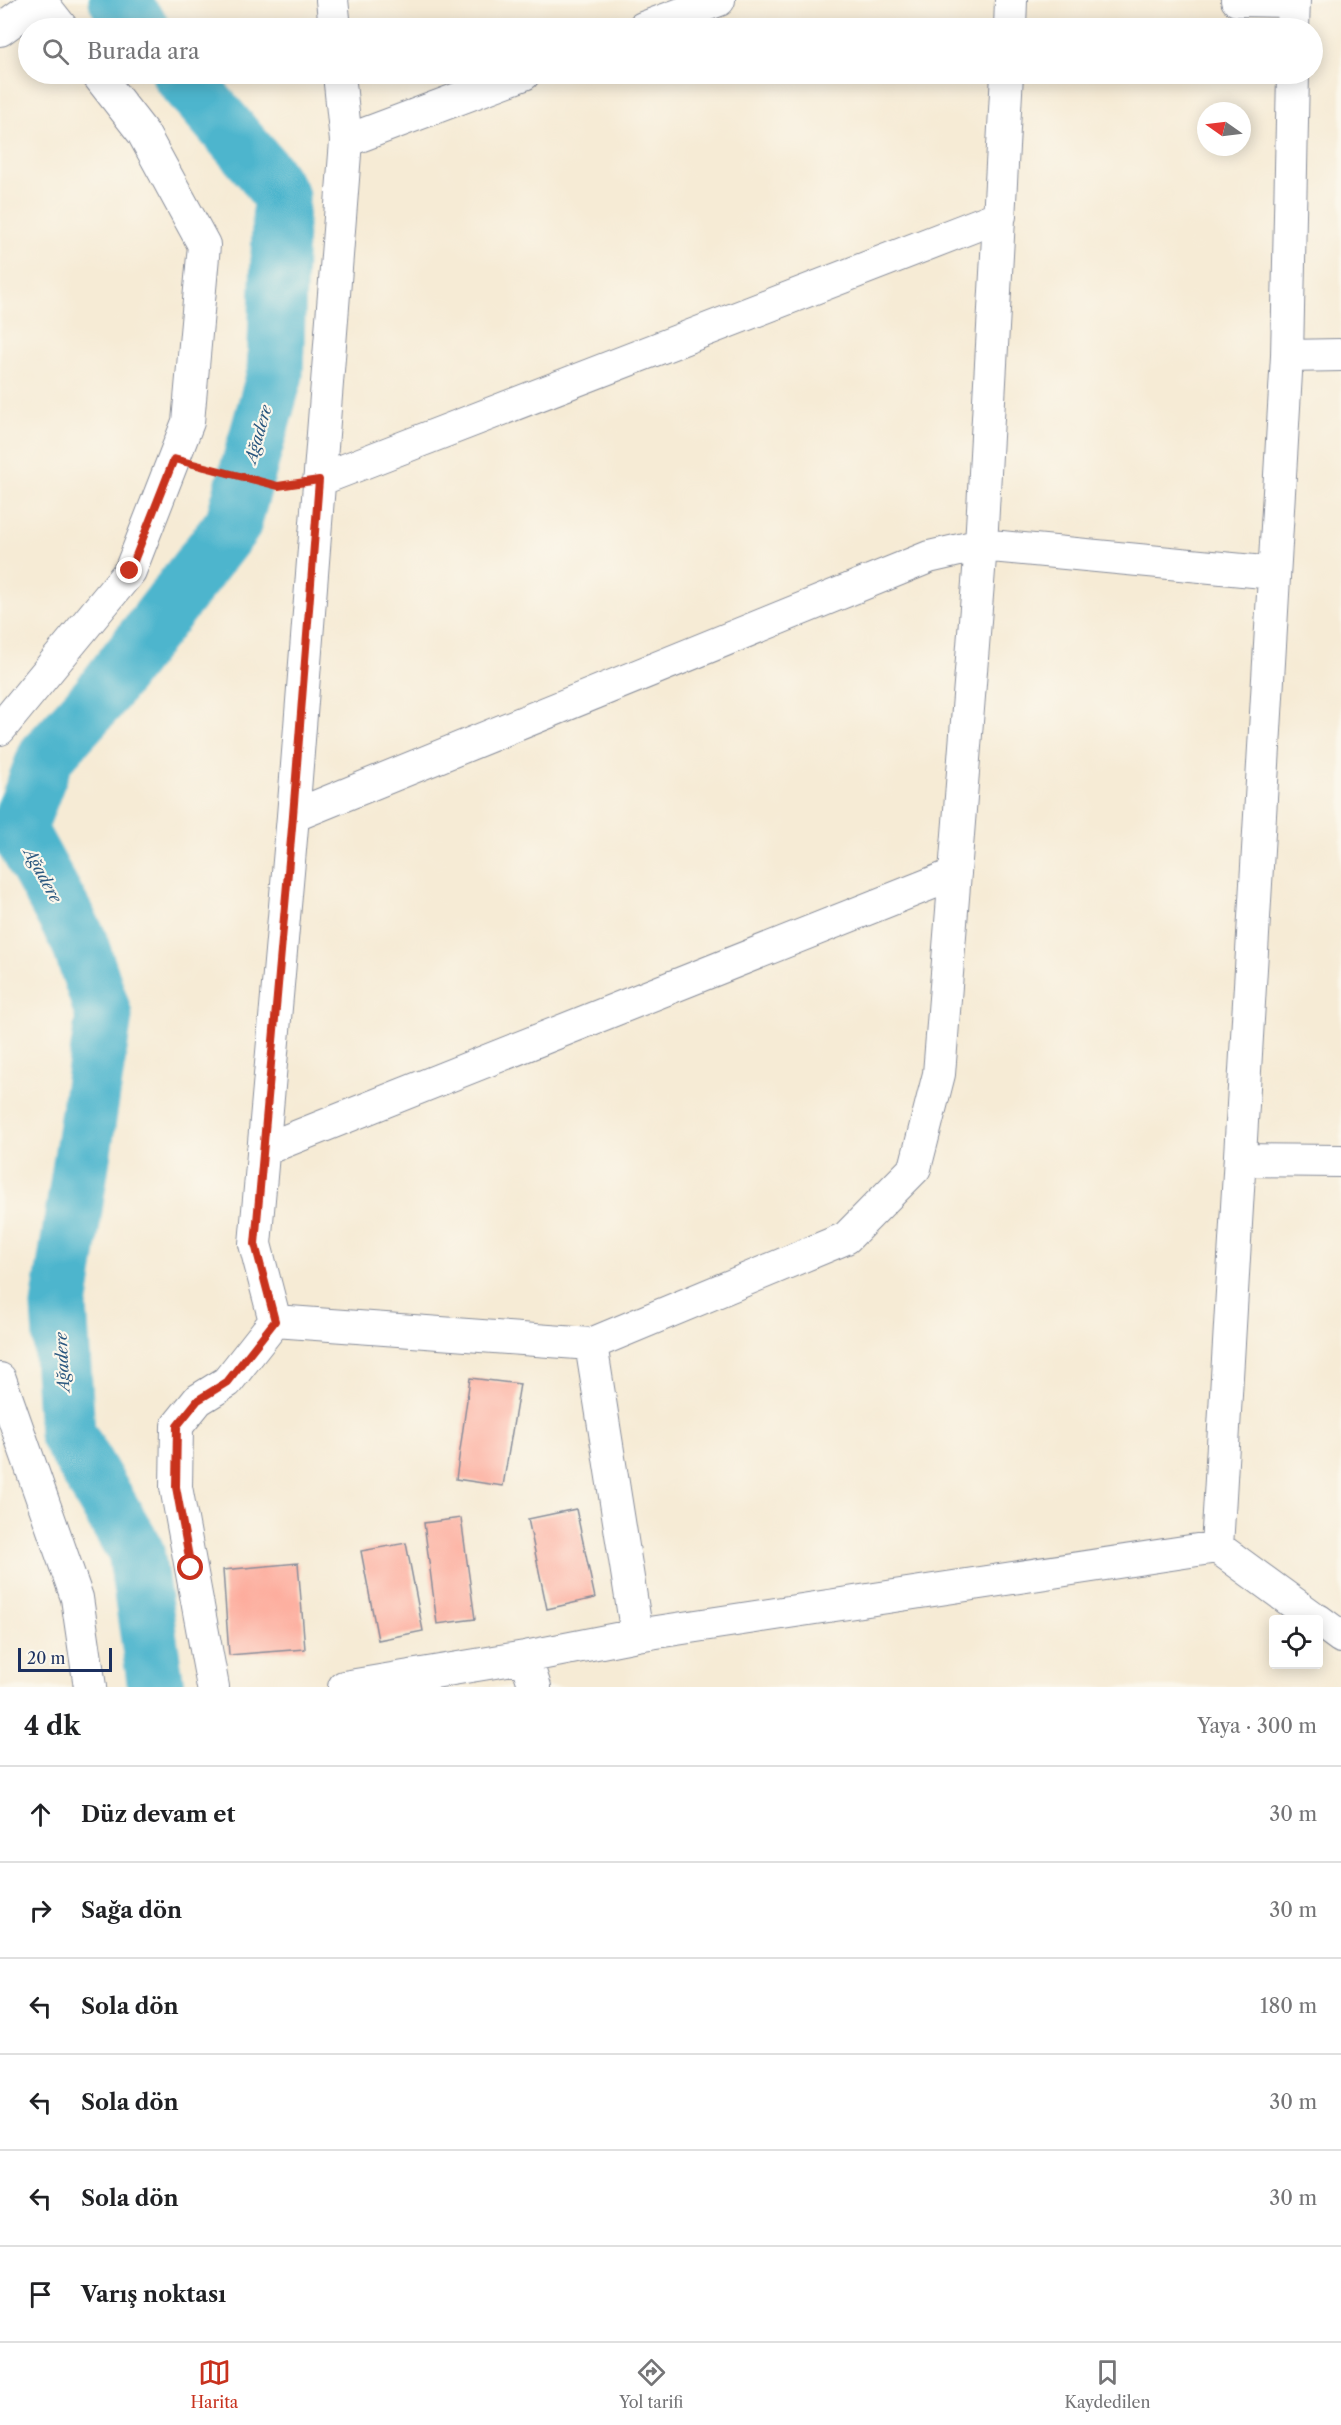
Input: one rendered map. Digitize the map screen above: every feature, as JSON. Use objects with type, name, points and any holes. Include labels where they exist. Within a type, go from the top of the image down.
[{"type":"street","points":[[0,30],[40,0],[54,18]]},
{"type":"street","points":[[332,0],[334,18]]},
{"type":"street","points":[[1010,18],[1011,0]]},
{"type":"street","points":[[1236,0],[1294,10]]},
{"type":"street","points":[[668,18],[708,2]]},
{"type":"street","points":[[0,729],[130,571],[188,422],[204,245],[143,133],[105,84]]},
{"type":"street","points":[[275,1321],[255,1244],[293,816],[346,141],[340,84]]},
{"type":"street","points":[[346,141],[497,84]]},
{"type":"street","points":[[275,1321],[591,1344],[846,1238],[915,1168],[939,1074],[981,545],[1007,84]]},
{"type":"street","points":[[1217,1547],[1287,356],[1293,84]]},
{"type":"street","points":[[319,480],[1000,216]]},
{"type":"street","points":[[1287,356],[1341,355]]},
{"type":"street","points":[[293,816],[929,557],[981,545],[1274,573]]},
{"type":"street","points":[[263,1150],[955,874]]},
{"type":"street","points":[[1240,1160],[1341,1161]]},
{"type":"street","points":[[213,1687],[176,1487],[177,1426],[198,1400],[227,1382],[275,1321]]},
{"type":"street","points":[[591,1344],[637,1635]]},
{"type":"street","points":[[0,1378],[77,1598],[90,1687]]},
{"type":"street","points":[[344,1687],[525,1657],[637,1635],[1217,1547],[1311,1615]]},
{"type":"street","points":[[1323,1623],[1341,1636]]},
{"type":"street","points":[[525,1657],[535,1687]]},
{"type":"path","points":[[174,459],[278,486],[319,480]]},
{"type":"building","points":[[470,1378],[520,1384],[503,1486],[456,1479]]},
{"type":"building","points":[[576,1509],[595,1598],[547,1609],[528,1519]]},
{"type":"building","points":[[461,1518],[475,1619],[437,1624],[424,1523]]},
{"type":"building","points":[[406,1543],[423,1631],[378,1640],[361,1551]]},
{"type":"building","points":[[298,1563],[305,1649],[229,1655],[223,1570]]},
{"type":"waterway","name":"Ağadere","points":[[117,0],[132,18]]},
{"type":"waterway","name":"Ağadere","points":[[156,1687],[136,1552],[67,1433],[59,1306],[104,1016],[79,941],[18,829],[46,756],[97,700],[233,524],[275,374],[281,197],[265,173],[189,84]]},
{"type":"route","points":[[130,571],[174,459],[220,473],[278,486],[319,480],[293,816],[255,1244],[275,1321],[227,1382],[198,1400],[177,1426],[176,1487],[191,1568]]}]
